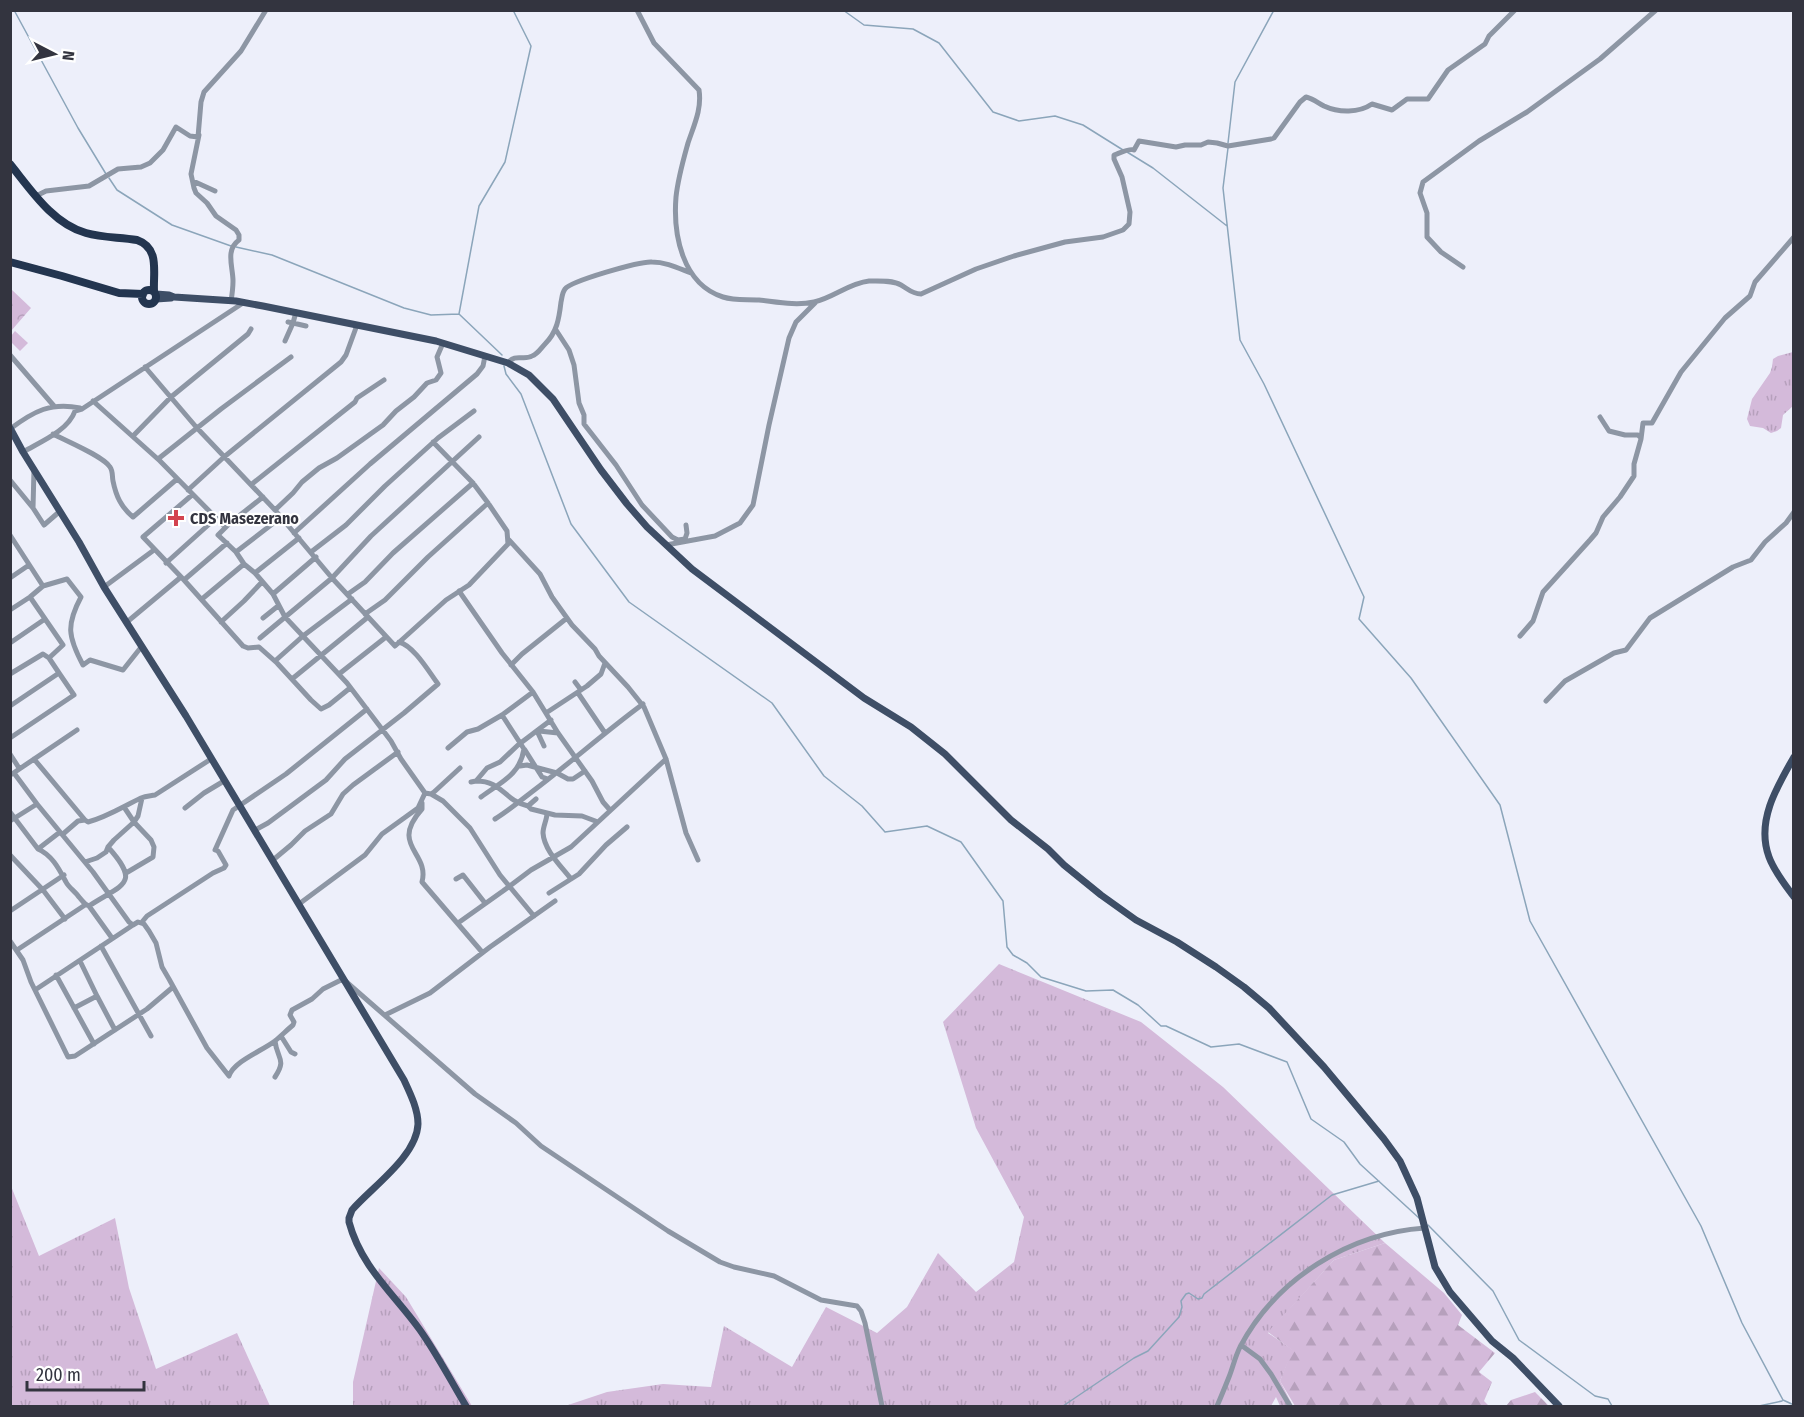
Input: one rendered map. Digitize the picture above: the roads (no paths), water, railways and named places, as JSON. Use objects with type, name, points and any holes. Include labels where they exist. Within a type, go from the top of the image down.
[{"type":"highway","points":[[10,164],[50,211],[74,229],[95,235],[143,242],[153,253],[150,295],[134,298],[129,294],[10,262]]},
{"type":"main road","points":[[150,295],[231,301],[296,312],[443,343],[508,363],[529,375],[545,390],[615,490],[666,545],[718,589],[864,698],[911,727],[945,754],[1011,820],[1101,895],[1136,920],[1216,967],[1269,1008],[1324,1067],[1400,1161],[1414,1188],[1435,1267],[1450,1292],[1492,1341],[1513,1358],[1559,1407]]},
{"type":"main road","points":[[11,428],[104,587],[255,830],[404,1080],[413,1101],[418,1122],[413,1142],[400,1161],[352,1210],[349,1218],[360,1253],[420,1331],[466,1407]]},
{"type":"main road","points":[[1794,758],[1773,797],[1765,822],[1765,833],[1770,859],[1794,897]]},
{"type":"street","points":[[231,301],[233,280],[230,260],[233,246],[239,240],[239,235],[234,228],[219,218],[196,193],[191,174],[204,92],[241,51],[266,10]]},
{"type":"street","points":[[637,10],[654,44],[699,90],[700,107],[681,167],[676,206],[679,243],[691,273]]},
{"type":"street","points":[[666,545],[715,536],[736,526],[748,514],[756,499],[769,424],[792,330],[801,316],[816,302],[847,287],[867,282],[892,282],[914,294],[921,294],[976,269],[1014,256],[1065,242],[1103,237],[1123,230],[1129,224],[1130,212],[1114,155],[1134,150],[1139,141],[1176,147],[1214,142],[1228,146],[1271,139],[1306,97],[1310,97],[1325,107],[1347,111],[1365,109],[1372,104],[1392,110],[1407,99],[1428,99],[1448,70],[1485,44],[1489,36],[1515,10]]},
{"type":"street","points":[[1464,267],[1441,252],[1427,237],[1427,213],[1420,193],[1423,182],[1479,141],[1527,112],[1600,58],[1656,10]]},
{"type":"street","points":[[36,196],[46,190],[89,186],[118,169],[150,164],[163,150],[176,127],[194,138],[199,134]]},
{"type":"street","points":[[194,181],[215,191]]},
{"type":"street","points":[[1520,636],[1533,621],[1543,592],[1596,532],[1603,517],[1632,479],[1643,423],[1652,423],[1681,372],[1725,318],[1750,296],[1755,282],[1794,237]]},
{"type":"street","points":[[508,363],[510,359],[516,357],[526,359],[533,356],[556,330],[563,294],[570,285],[614,270],[650,262],[669,264],[691,273],[709,290],[727,298],[798,304],[816,302]]},
{"type":"street","points":[[23,452],[64,428],[73,418],[75,411],[82,409],[243,303]]},
{"type":"street","points":[[285,341],[290,322],[296,312]]},
{"type":"street","points":[[290,322],[306,326]]},
{"type":"street","points":[[350,688],[329,705],[321,708],[259,647],[243,646],[202,599],[142,537],[190,493],[224,457],[341,362],[346,355],[357,325]]},
{"type":"street","points":[[133,436],[171,397],[248,334],[251,329]]},
{"type":"street","points":[[556,330],[569,350],[574,365],[584,424],[616,465],[642,505],[672,537],[678,540],[685,539],[686,525]]},
{"type":"street","points":[[275,510],[319,468],[383,425],[427,383],[438,377],[442,372],[437,357],[443,343]]},
{"type":"street","points":[[10,355],[54,406]]},
{"type":"street","points":[[294,533],[370,464],[477,374],[483,366],[485,356]]},
{"type":"street","points":[[158,459],[291,357]]},
{"type":"street","points":[[145,367],[197,428],[252,484],[332,578],[395,646],[446,600],[479,576],[504,550],[509,540]]},
{"type":"street","points":[[252,484],[355,402],[357,398],[384,380]]},
{"type":"street","points":[[93,401],[158,459],[225,527]]},
{"type":"street","points":[[11,428],[37,412],[54,406],[82,409]]},
{"type":"street","points":[[273,594],[433,442],[474,411]]},
{"type":"street","points":[[1600,417],[1609,431],[1638,435],[1641,439]]},
{"type":"street","points":[[53,434],[108,464],[112,471],[119,501],[133,517],[177,479]]},
{"type":"street","points":[[260,638],[332,578],[371,536],[478,437]]},
{"type":"street","points":[[433,442],[474,483],[507,531],[509,540],[540,574],[552,597],[567,618],[642,704],[666,759],[686,833],[698,861]]},
{"type":"street","points":[[33,508],[34,470]]},
{"type":"street","points":[[10,480],[44,525],[59,512]]},
{"type":"street","points":[[275,661],[350,596],[393,553],[474,483]]},
{"type":"street","points":[[263,497],[218,535],[273,594],[285,617],[339,674],[383,730],[428,794],[443,801],[470,828],[500,875],[534,916]]},
{"type":"street","points":[[292,679],[385,600],[428,557],[489,503]]},
{"type":"street","points":[[1546,701],[1567,680],[1614,653],[1626,650],[1650,618],[1733,567],[1751,560],[1794,512]]},
{"type":"street","points":[[166,562],[216,518]]},
{"type":"street","points":[[236,552],[280,518]]},
{"type":"street","points":[[10,534],[13,543],[43,586]]},
{"type":"street","points":[[255,573],[299,538]]},
{"type":"street","points":[[127,622],[227,543]]},
{"type":"street","points":[[104,587],[154,549]]},
{"type":"street","points":[[202,599],[244,564]]},
{"type":"street","points":[[10,579],[29,565]]},
{"type":"street","points":[[10,610],[43,586],[68,579],[81,597],[72,613],[70,635],[83,665],[90,660],[123,670],[142,646]]},
{"type":"street","points":[[221,622],[262,582]]},
{"type":"street","points":[[459,591],[533,692],[558,734],[610,810]]},
{"type":"street","points":[[30,597],[63,645],[49,658]]},
{"type":"street","points":[[263,618],[278,606]]},
{"type":"street","points":[[511,665],[567,618]]},
{"type":"street","points":[[10,643],[45,619]]},
{"type":"street","points":[[339,674],[386,637]]},
{"type":"street","points":[[255,830],[326,780],[345,759],[438,684],[406,644],[399,642]]},
{"type":"street","points":[[10,674],[43,654],[49,658],[74,694],[10,738]]},
{"type":"street","points":[[546,713],[580,692],[601,674],[606,663]]},
{"type":"street","points":[[10,706],[59,673]]},
{"type":"street","points":[[575,682],[605,733]]},
{"type":"street","points":[[448,748],[467,732],[478,729],[502,715],[533,692]]},
{"type":"street","points":[[495,819],[576,758],[642,704]]},
{"type":"street","points":[[35,990],[112,938],[138,922],[142,922],[147,916],[224,868],[226,865],[218,851],[215,850],[233,810],[286,774],[367,709]]},
{"type":"street","points":[[502,715],[523,746],[528,758],[542,777],[548,779]]},
{"type":"street","points":[[481,797],[512,777],[520,766],[523,746],[551,720]]},
{"type":"street","points":[[76,730],[12,774],[62,833],[133,925]]},
{"type":"street","points":[[537,731],[558,734]]},
{"type":"street","points":[[537,731],[544,746]]},
{"type":"street","points":[[523,746],[518,745],[500,762],[487,768],[473,782],[497,785],[508,797],[531,809],[555,815],[582,816],[598,822]]},
{"type":"street","points":[[273,860],[304,831],[331,814],[343,795],[353,785],[398,752]]},
{"type":"street","points":[[10,754],[19,768]]},
{"type":"street","points":[[34,759],[85,820]]},
{"type":"street","points":[[38,849],[78,821],[95,820],[142,798],[155,795],[211,759]]},
{"type":"street","points":[[458,923],[531,870],[571,847],[666,759]]},
{"type":"street","points":[[520,766],[527,765],[557,772],[568,779],[573,779],[585,771]]},
{"type":"street","points":[[299,904],[365,855],[382,834],[410,815],[428,794],[460,768]]},
{"type":"street","points":[[186,808],[204,793],[224,781]]},
{"type":"street","points":[[85,862],[106,852],[108,847],[134,822],[138,816],[142,798]]},
{"type":"street","points":[[528,806],[536,799]]},
{"type":"street","points":[[422,803],[422,809],[411,822],[409,838],[423,870],[422,882],[482,952]]},
{"type":"street","points":[[13,820],[37,804]]},
{"type":"street","points":[[124,807],[154,847],[153,856],[126,873]]},
{"type":"street","points":[[10,812],[13,820],[64,875],[65,881],[112,938]]},
{"type":"street","points":[[546,813],[547,821],[543,833],[546,845],[571,879]]},
{"type":"street","points":[[549,893],[579,874],[606,845],[627,827]]},
{"type":"street","points":[[17,950],[125,883],[126,873],[108,847]]},
{"type":"street","points":[[10,855],[43,890],[65,919]]},
{"type":"street","points":[[10,911],[64,875]]},
{"type":"street","points":[[456,879],[464,875],[485,903]]},
{"type":"street","points":[[385,1015],[430,993],[482,952],[555,901]]},
{"type":"street","points":[[142,922],[153,938],[162,967],[207,1048],[229,1076],[230,1072],[275,1041],[294,1024],[290,1015],[292,1010],[307,1003],[322,988],[343,979],[470,1089],[516,1123],[541,1146],[668,1231],[720,1262],[774,1276],[821,1300],[857,1306],[865,1323],[882,1407]]},
{"type":"street","points":[[10,941],[23,960],[68,1057],[75,1056],[138,1015],[174,987]]},
{"type":"street","points":[[101,946],[151,1036]]},
{"type":"street","points":[[80,961],[115,1030]]},
{"type":"street","points":[[56,975],[94,1044]]},
{"type":"street","points":[[74,1008],[97,996]]},
{"type":"street","points":[[280,1036],[295,1054]]},
{"type":"street","points":[[274,1077],[282,1063],[275,1041]]},
{"type":"street","points":[[1217,1407],[1230,1375],[1233,1360],[1241,1345],[1256,1322],[1293,1281],[1350,1246],[1382,1234],[1425,1228]]},
{"type":"street","points":[[1241,1345],[1260,1359],[1290,1407]]},
{"type":"waterway","points":[[14,10],[78,128],[106,174]]},
{"type":"waterway","points":[[502,355],[459,314],[479,206],[505,162],[531,46],[513,10]]},
{"type":"waterway","points":[[843,10],[864,25],[913,29],[939,43],[993,112],[1019,121],[1055,116],[1083,125],[1123,150]]},
{"type":"waterway","points":[[1228,143],[1235,82],[1274,10]]},
{"type":"waterway","points":[[1228,148],[1223,188],[1240,340],[1264,384],[1364,597],[1359,619],[1411,678],[1500,805],[1530,921],[1701,1226],[1742,1323],[1783,1400],[1794,1405]]},
{"type":"waterway","points":[[1127,152],[1153,168],[1227,226]]},
{"type":"waterway","points":[[109,178],[117,190],[172,225],[231,246]]},
{"type":"waterway","points":[[236,247],[272,255],[404,308],[431,315],[459,314]]},
{"type":"waterway","points":[[504,366],[506,374],[521,394],[571,524],[629,602],[772,703],[824,776],[862,806],[885,832],[927,826],[961,842],[1003,901],[1007,947],[1013,955],[1027,963],[1041,977],[1086,991],[1113,990],[1138,1005],[1161,1026],[1166,1026],[1211,1047],[1239,1044],[1287,1062],[1311,1119],[1344,1142],[1360,1164],[1419,1218]]},
{"type":"waterway","points":[[1063,1406],[1148,1351],[1179,1317],[1181,1301],[1186,1294],[1189,1293],[1198,1299],[1202,1298],[1204,1294],[1332,1195],[1379,1181]]},
{"type":"waterway","points":[[1428,1225],[1493,1291],[1519,1340],[1595,1396],[1608,1399],[1612,1406]]},
{"type":"waterway","points":[[1759,1406],[1782,1401]]},
{"type":"place","name":"CDS Masezerano","points":[[176,518]]}]
